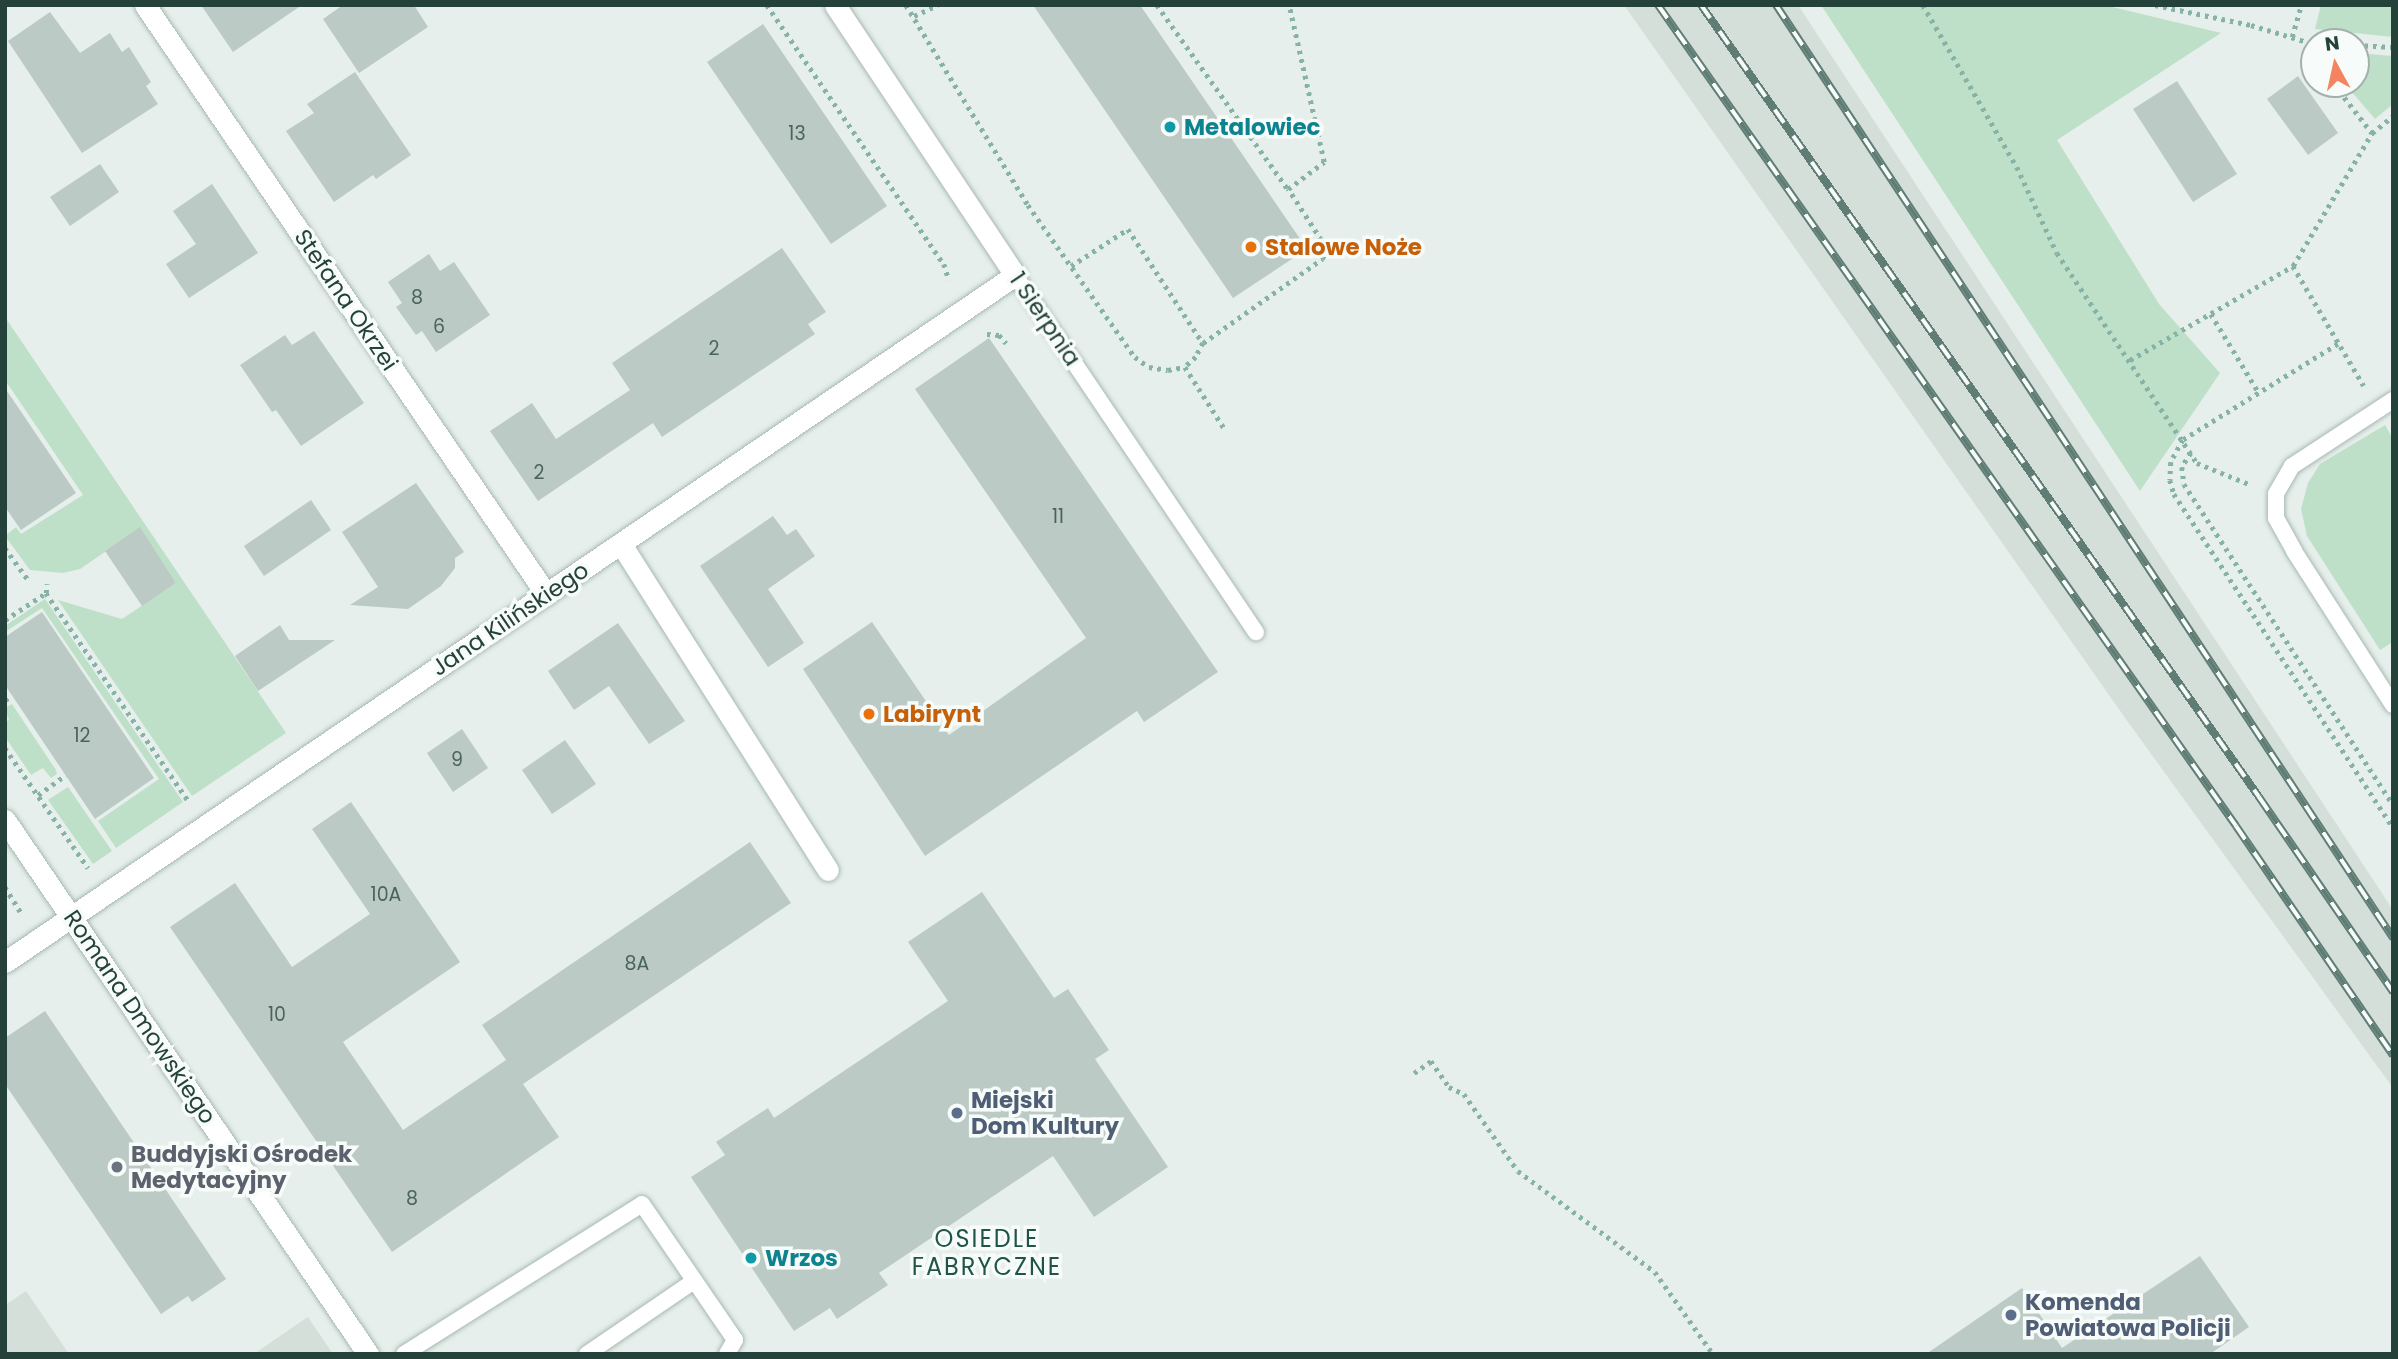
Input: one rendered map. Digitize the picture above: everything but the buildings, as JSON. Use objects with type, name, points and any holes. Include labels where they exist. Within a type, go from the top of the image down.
[{"type":"street","name":"Stefana Okrzei","points":[[145,5],[546,594]]},
{"type":"street","name":"1 Sierpnia","points":[[835,5],[1015,275]]},
{"type":"street","name":"Jana Kilińskiego","points":[[5,962],[1015,275]]},
{"type":"street","points":[[621,544],[828,870]]},
{"type":"street","name":"Romana Dmowskiego","points":[[5,820],[368,1354]]},
{"type":"lane","name":"1 Sierpnia","points":[[1015,275],[1256,632]]},
{"type":"lane","points":[[2388,403],[2292,466],[2276,494],[2276,518],[2294,551],[2393,705]]},
{"type":"lane","points":[[404,1354],[642,1203],[734,1340],[727,1354]]},
{"type":"lane","points":[[587,1354],[694,1281]]},
{"type":"path","points":[[767,5],[944,264],[951,276],[947,288]]},
{"type":"path","points":[[906,5],[1028,205],[1135,356],[1149,368],[1168,370],[1185,368],[1196,357],[1203,343],[1322,259],[1326,251],[1288,189],[1157,5]]},
{"type":"path","points":[[914,16],[938,5]]},
{"type":"path","points":[[1288,189],[1324,162],[1289,5]]},
{"type":"path","points":[[1923,5],[2017,167],[2057,253],[2197,463],[2276,494]]},
{"type":"path","points":[[2155,5],[2251,25],[2300,40]]},
{"type":"path","points":[[2292,37],[2301,5]]},
{"type":"path","points":[[2370,46],[2393,47]]},
{"type":"path","points":[[2344,98],[2372,133]]},
{"type":"path","points":[[2129,360],[2293,266],[2372,133],[2393,116]]},
{"type":"path","points":[[1071,266],[1128,229],[1203,343]]},
{"type":"path","points":[[2293,266],[2360,382],[2388,403]]},
{"type":"path","points":[[2211,314],[2259,393]]},
{"type":"path","points":[[2338,344],[2183,440],[2171,462],[2170,480],[2174,494],[2393,828]]},
{"type":"path","points":[[1185,368],[1226,431]]},
{"type":"path","points":[[2191,453],[2182,467],[2184,484],[2393,804]]},
{"type":"path","points":[[5,548],[30,581]]},
{"type":"path","points":[[47,584],[46,593],[191,805]]},
{"type":"path","points":[[5,620],[46,593]]},
{"type":"path","points":[[5,700],[12,696]]},
{"type":"path","points":[[5,748],[92,874]]},
{"type":"path","points":[[38,794],[66,775]]},
{"type":"path","points":[[5,887],[25,919]]},
{"type":"path","points":[[1414,1073],[1431,1061],[1449,1087],[1464,1094],[1518,1171],[1655,1272],[1713,1354]]},
{"type":"shaded area","points":[[1624,5],[1798,5],[2393,910],[2393,1088],[2128,722]]},
{"type":"shaded area","points":[[26,1291],[69,1354],[5,1354],[5,1305]]},
{"type":"shaded area","points":[[308,1317],[333,1354],[254,1354],[296,1325]]},
{"type":"green space","points":[[1821,5],[2104,5],[2221,33],[2057,140],[2159,304],[2220,373],[2140,491]]},
{"type":"green space","points":[[2321,5],[2393,5],[2393,37],[2370,35],[2370,28],[2315,28]]},
{"type":"green space","points":[[2370,54],[2393,56],[2393,104],[2375,119],[2357,98],[2370,98]]},
{"type":"green space","points":[[5,317],[286,733],[192,796],[58,600],[122,619],[176,583],[140,528],[80,569],[63,573],[30,570],[5,536],[16,527],[21,534],[83,495],[5,380]]},
{"type":"green space","points":[[2385,425],[2393,439],[2393,642],[2380,650],[2307,536],[2301,509],[2308,483],[2320,464]]},
{"type":"green space","points":[[45,599],[183,802],[116,848],[98,821],[159,779],[42,608],[5,632],[5,626]]},
{"type":"green space","points":[[12,704],[56,770],[57,774],[51,778],[43,768],[31,775],[5,737],[5,722],[9,720],[5,708]]},
{"type":"green space","points":[[68,787],[112,851],[93,864],[48,800]]},
{"type":"railway","points":[[1658,5],[2236,826],[2393,1055]]},
{"type":"railway","points":[[1701,5],[2259,797],[2393,992]]},
{"type":"railway","points":[[1776,5],[2393,938]]},
{"type":"place","name":"Metalowiec","points":[[1170,127]]},
{"type":"place","name":"Stalowe Noże","points":[[1251,247]]},
{"type":"place","name":"Labirynt","points":[[869,714]]},
{"type":"place","name":"Miejski Dom Kultury","points":[[957,1113]]},
{"type":"place","name":"Buddyjski Ośrodek Medytacyjny","points":[[117,1167]]},
{"type":"place","name":"Wrzos","points":[[751,1258]]},
{"type":"place","name":"Komenda Powiatowa Policji","points":[[2011,1315]]},
{"type":"district","name":"OSIEDLE FABRYCZNE","points":[[987,1253]]}]
